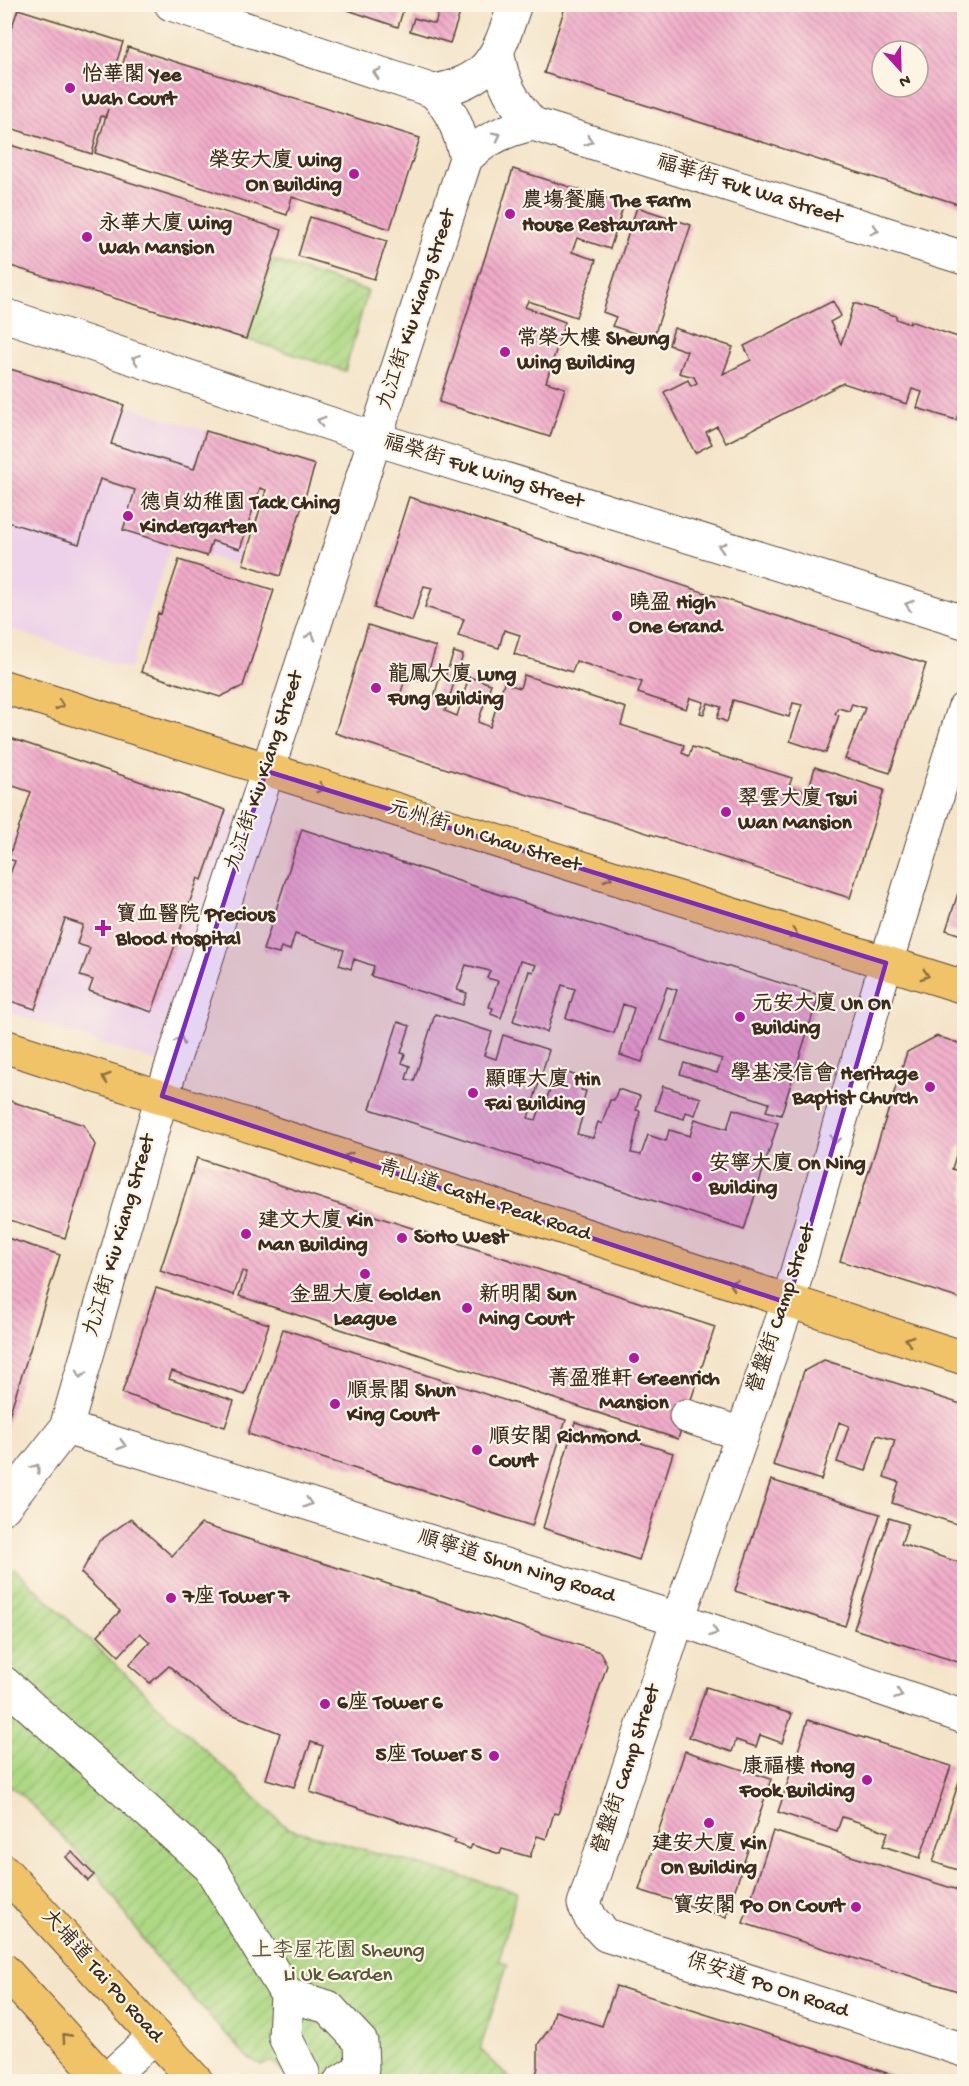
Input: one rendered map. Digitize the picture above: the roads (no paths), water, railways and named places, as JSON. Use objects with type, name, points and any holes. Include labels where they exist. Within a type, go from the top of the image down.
[{"type":"main road","name":"元州街 Un Chau Street","points":[[4,687],[266,771],[964,987]]},
{"type":"main road","name":"青山道 Castle Peak Road","points":[[4,1046],[788,1303],[964,1358]]},
{"type":"main road","name":"大埔道 Tai Po Road","points":[[4,1871],[197,2082]]},
{"type":"main road","points":[[4,1970],[105,2081]]},
{"type":"street","points":[[171,4],[433,91],[444,102],[454,120],[466,158],[477,147],[497,135],[533,124],[508,92],[500,70],[498,54]]},
{"type":"street","points":[[433,91],[446,89],[470,78],[486,67],[498,54],[515,4]]},
{"type":"street","name":"福華街 Fuk Wa Street","points":[[533,124],[964,258]]},
{"type":"street","name":"九江街 Kiu Kiang Street","points":[[66,1428],[162,1096],[466,158]]},
{"type":"street","name":"福榮街 Fuk Wing Street","points":[[4,315],[376,439],[964,622]]},
{"type":"street","name":"營盤街 Camp Street","points":[[584,1904],[678,1619],[788,1303],[886,963],[964,709]]},
{"type":"street","points":[[686,1416],[742,1434]]},
{"type":"street","points":[[4,1507],[66,1428]]},
{"type":"street","name":"順寧道 Shun Ning Road","points":[[66,1428],[678,1619],[964,1717]]},
{"type":"street","points":[[4,1683],[210,1867],[287,1995],[285,2037],[298,2077],[355,2078],[361,2042],[328,2007],[287,1995]]},
{"type":"street","name":"保安道 Po On Road","points":[[584,1904],[591,1919],[606,1935],[964,2050]]},
{"type":"street","points":[[105,2081],[155,2036]]},
{"type":"place","name":"怡華閣 Yee Wah Court","points":[[70,88]]},
{"type":"place","name":"榮安大廈 Wing On Building","points":[[354,174]]},
{"type":"place","name":"農塲餐廳 The Farm House Restaurant","points":[[510,214]]},
{"type":"place","name":"永華大廈 Wing Wah Mansion","points":[[87,237]]},
{"type":"place","name":"常榮大樓 Sheung Wing Building","points":[[505,352]]},
{"type":"place","name":"德貞幼稚園 Tack Ching Kindergarten","points":[[128,516]]},
{"type":"place","name":"曉盈 High One Grand","points":[[617,616]]},
{"type":"place","name":"龍鳳大廈 Lung Fung Building","points":[[376,688]]},
{"type":"place","name":"翠雲大廈 Tsui Wan Mansion","points":[[726,812]]},
{"type":"place","name":"寶血醫院 Precious Blood Hospital","points":[[103,928]]},
{"type":"place","name":"元安大廈 Un On Building","points":[[740,1017]]},
{"type":"place","name":"學基浸信會 Heritage Baptist Church","points":[[930,1087]]},
{"type":"place","name":"顯暉大廈 Hin Fai Building","points":[[473,1093]]},
{"type":"place","name":"安寧大廈 On Ning Building","points":[[697,1177]]},
{"type":"place","name":"建文大廈 Kin Man Building","points":[[246,1234]]},
{"type":"place","name":"SoHo West","points":[[402,1238]]},
{"type":"place","name":"金盟大廈 Golden League","points":[[365,1274]]},
{"type":"place","name":"新明閣 Sun Ming Court","points":[[467,1308]]},
{"type":"place","name":"菁盈雅軒 Greenrich Mansion","points":[[634,1358]]},
{"type":"place","name":"順景閣 Shun King Court","points":[[335,1404]]},
{"type":"place","name":"順安閣 Richmond Court","points":[[477,1450]]},
{"type":"place","name":"7座 Tower 7","points":[[171,1598]]},
{"type":"place","name":"6座 Tower 6","points":[[325,1704]]},
{"type":"place","name":"5座 Tower 5","points":[[494,1756]]},
{"type":"place","name":"康福樓 Hong Fook Building","points":[[867,1780]]},
{"type":"place","name":"建安大廈 Kin On Building","points":[[709,1823]]},
{"type":"place","name":"寶安閣 Po On Court","points":[[856,1907]]},
{"type":"park label","name":"上李屋花園 Sheung Li Uk Garden","points":[[338,1964]]}]
